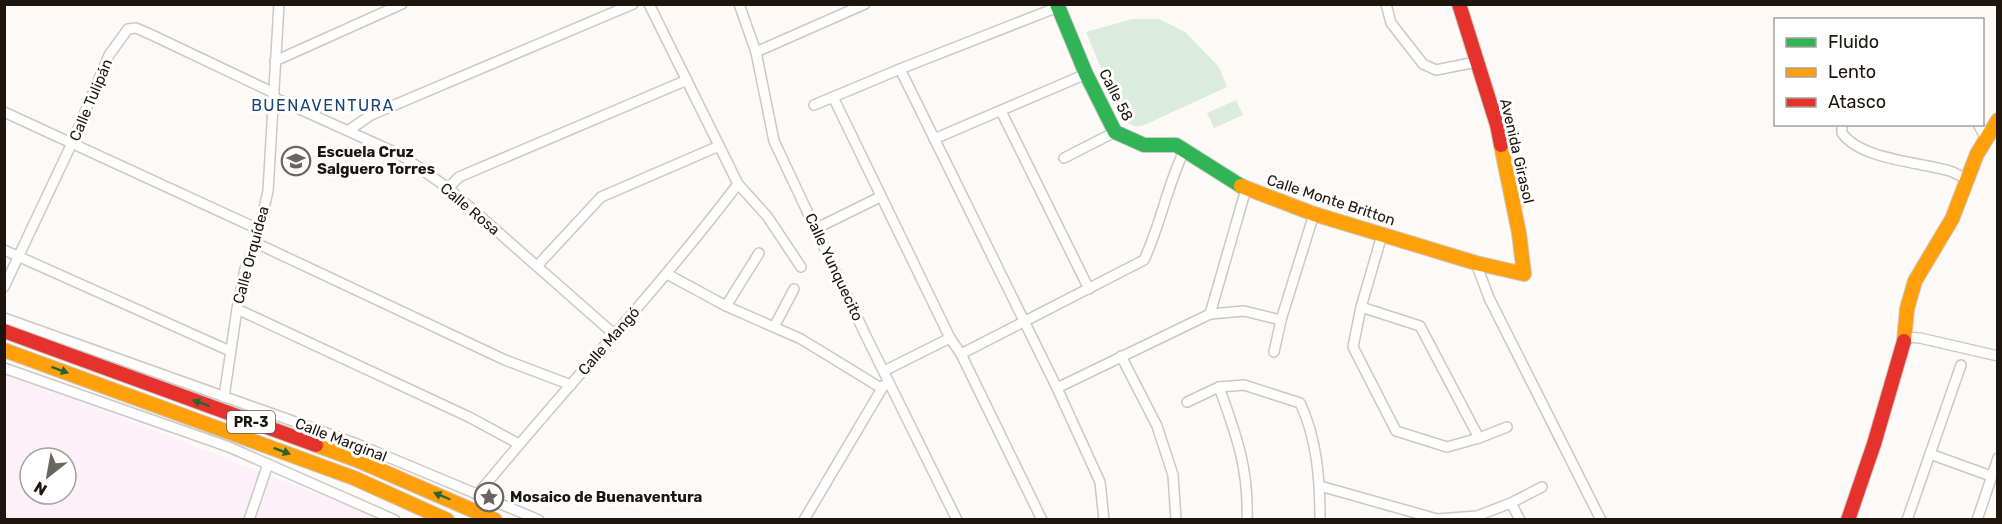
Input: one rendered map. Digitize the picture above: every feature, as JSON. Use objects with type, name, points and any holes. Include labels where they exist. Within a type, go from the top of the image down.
[{"type":"street","name":"Calle Orquídea","points":[[224,397],[245,268],[256,243],[268,191],[279,4]]},
{"type":"street","points":[[275,61],[402,4]]},
{"type":"street","points":[[349,130],[371,115],[633,4]]},
{"type":"street","points":[[649,4],[738,184],[767,216],[801,267]]},
{"type":"street","name":"Calle Yunquecito","points":[[739,4],[756,52],[774,141],[957,519]]},
{"type":"street","points":[[756,52],[865,4]]},
{"type":"street","points":[[1386,4],[1390,23],[1423,64],[1436,70],[1476,62]]},
{"type":"street","name":"Avenida Girasol","points":[[1459,4],[1497,125],[1519,233],[1524,274]]},
{"type":"street","points":[[814,105],[1058,6]]},
{"type":"street","name":"Calle 58","points":[[1058,6],[1086,74],[1115,132],[1144,145],[1176,145],[1185,149]]},
{"type":"street","name":"Calle Tulipán","points":[[4,287],[72,143],[109,55],[128,29],[136,28],[144,31],[273,95]]},
{"type":"street","points":[[900,69],[1058,388],[1100,482],[1104,519]]},
{"type":"street","points":[[934,139],[1086,74]]},
{"type":"street","points":[[448,188],[459,177],[687,80]]},
{"type":"street","name":"Calle Rosa","points":[[273,95],[401,155],[448,188],[615,335]]},
{"type":"street","points":[[833,98],[880,197],[1042,519]]},
{"type":"street","points":[[1001,111],[1089,289]]},
{"type":"street","points":[[4,112],[258,229]]},
{"type":"street","points":[[1848,519],[1874,444],[1905,337],[1907,309],[1915,281],[1952,219],[1977,154],[1998,120]]},
{"type":"street","points":[[1842,126],[1842,133],[1846,140],[1875,154],[1952,171],[1967,180]]},
{"type":"street","points":[[1979,126],[1986,139]]},
{"type":"street","points":[[1064,158],[1115,132]]},
{"type":"street","points":[[537,266],[601,197],[719,146]]},
{"type":"street","points":[[961,354],[1144,260],[1155,237],[1174,171],[1185,149]]},
{"type":"street","name":"Calle Monte Britton","points":[[1185,149],[1246,189],[1314,214],[1382,235],[1476,263],[1524,274]]},
{"type":"street","name":"Calle Mangó","points":[[477,495],[667,274],[738,184]]},
{"type":"street","points":[[1210,314],[1246,189]]},
{"type":"street","points":[[815,229],[880,197]]},
{"type":"street","points":[[1274,352],[1281,320],[1314,214]]},
{"type":"street","points":[[1382,235],[1361,307],[1353,347],[1396,431],[1447,447],[1507,427]]},
{"type":"street","points":[[256,243],[505,360],[571,385]]},
{"type":"street","points":[[4,249],[230,351]]},
{"type":"street","points":[[726,306],[759,253]]},
{"type":"street","points":[[1476,263],[1489,298],[1601,519]]},
{"type":"street","points":[[667,274],[726,306],[801,339],[881,388]]},
{"type":"street","points":[[774,327],[794,289]]},
{"type":"street","points":[[1361,307],[1420,326],[1479,438]]},
{"type":"street","points":[[237,309],[469,417],[519,444]]},
{"type":"street","points":[[1058,388],[1210,314],[1244,311],[1281,320]]},
{"type":"street","name":"Calle Marginal","points":[[4,318],[357,444],[539,519]]},
{"type":"street","name":"PR-3","points":[[4,331],[359,461],[495,519]]},
{"type":"street","points":[[1905,337],[1920,338],[1998,356]]},
{"type":"street","points":[[804,519],[881,388],[886,375],[950,338]]},
{"type":"street","name":"PR-3","points":[[4,350],[354,478],[447,519]]},
{"type":"street","points":[[1121,356],[1157,426],[1173,475],[1176,519]]},
{"type":"street","points":[[1907,519],[1961,365]]},
{"type":"street","points":[[4,368],[229,447],[395,519]]},
{"type":"street","points":[[1187,402],[1218,387],[1244,385],[1300,403],[1309,422],[1320,486],[1320,519]]},
{"type":"street","points":[[1218,387],[1240,443],[1248,496],[1247,519]]},
{"type":"street","points":[[1930,454],[1991,476]]},
{"type":"street","points":[[1977,519],[1998,458]]},
{"type":"street","points":[[249,519],[268,464]]},
{"type":"street","points":[[1320,486],[1437,519],[1477,516],[1511,503],[1542,487]]},
{"type":"street","points":[[1511,503],[1520,519]]},
{"type":"shaded area","points":[[4,372],[294,485],[385,519],[5,519]]},
{"type":"green space","points":[[1132,19],[1159,19],[1185,32],[1219,67],[1227,87],[1142,126],[1129,124],[1120,114],[1086,32]]},
{"type":"green space","points":[[1236,100],[1243,115],[1214,128],[1207,113]]},
{"type":"traffic: fast","points":[[1057,4],[1086,74],[1115,132],[1144,145],[1176,145],[1241,186]]},
{"type":"traffic: slow","points":[[1904,341],[1907,309],[1915,281],[1952,219],[1977,154],[1998,120]]},
{"type":"traffic: slow","points":[[1241,186],[1314,214],[1476,263],[1524,274],[1519,233],[1501,145]]},
{"type":"traffic: slow","points":[[4,350],[354,478],[447,520]]},
{"type":"traffic: slow","points":[[316,445],[359,461],[495,520]]},
{"type":"traffic: jam","points":[[1459,4],[1497,125],[1501,145]]},
{"type":"traffic: jam","points":[[4,331],[316,445]]},
{"type":"traffic: jam","points":[[1848,520],[1874,444],[1904,341]]},
{"type":"place","name":"Escuela Cruz Salguero Torres","points":[[296,161]]},
{"type":"place","name":"Mosaico de Buenaventura","points":[[489,497]]},
{"type":"district","name":"BUENAVENTURA","points":[[323,105]]}]
